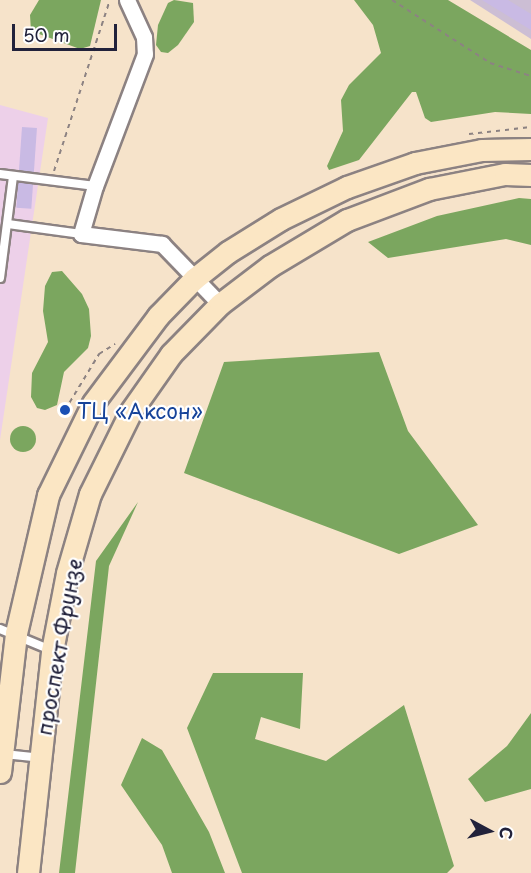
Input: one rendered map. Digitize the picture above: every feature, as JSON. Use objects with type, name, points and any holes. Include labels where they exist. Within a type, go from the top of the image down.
[{"type":"main road","name":"проспект Фрунзе","points":[[1,760],[8,631],[48,495],[88,414],[117,368],[194,279],[281,219],[347,187],[415,163],[482,150],[531,149]]},
{"type":"main road","name":"проспект Фрунзе","points":[[28,873],[52,651],[67,573],[90,494],[131,411],[171,354],[220,304],[270,266],[347,220],[429,189],[505,174],[531,174]]},
{"type":"street","points":[[127,0],[144,37],[145,54],[95,186],[81,234],[162,244],[220,304]]},
{"type":"lane","points":[[0,174],[95,186]]},
{"type":"lane","points":[[0,278],[13,177]]},
{"type":"lane","points":[[8,224],[81,234]]},
{"type":"lane","points":[[8,631],[52,651]]},
{"type":"lane","points":[[1,760],[39,758]]},
{"type":"path","points":[[51,181],[110,0]]},
{"type":"path","points":[[392,0],[490,63],[531,76]]},
{"type":"path","points":[[65,410],[99,354],[118,342]]},
{"type":"shaded area","points":[[470,0],[531,0],[531,39]]},
{"type":"shaded area","points":[[0,105],[48,118],[0,440]]},
{"type":"green space","points":[[39,0],[101,0],[90,46],[80,49],[31,31],[30,15]]},
{"type":"green space","points":[[174,0],[193,3],[194,22],[178,45],[168,53],[161,52],[156,45],[158,25],[168,3]]},
{"type":"green space","points":[[354,0],[448,0],[531,50],[531,114],[495,112],[431,122],[425,118],[416,92],[412,92],[359,160],[329,170],[327,166],[343,131],[341,100],[349,85],[381,53],[373,25]]},
{"type":"green space","points":[[519,198],[531,199],[531,245],[506,239],[388,258],[368,242],[437,216]]},
{"type":"green space","points":[[62,271],[82,294],[89,309],[91,336],[88,348],[64,372],[57,405],[45,410],[37,408],[31,397],[32,373],[48,342],[43,311],[45,286],[52,272]]},
{"type":"green space","points":[[379,352],[408,431],[478,525],[399,554],[184,473],[224,362]]},
{"type":"green space","points":[[23,426],[32,430],[36,439],[32,448],[23,452],[14,448],[10,439],[14,430]]},
{"type":"green space","points":[[138,502],[109,566],[75,873],[59,873],[96,561]]},
{"type":"green space","points":[[213,673],[303,673],[300,729],[261,717],[255,739],[326,761],[404,705],[454,866],[447,873],[242,873],[187,728]]},
{"type":"green space","points":[[531,713],[531,789],[485,802],[468,779],[507,746]]},
{"type":"green space","points":[[142,738],[162,750],[209,832],[225,873],[172,873],[162,845],[121,785]]},
{"type":"building","points":[[482,0],[508,0],[531,14],[531,30]]},
{"type":"building","points":[[22,127],[37,128],[31,209],[16,208]]},
{"type":"place","name":"ТЦ «Аксон»","points":[[65,410]]}]
